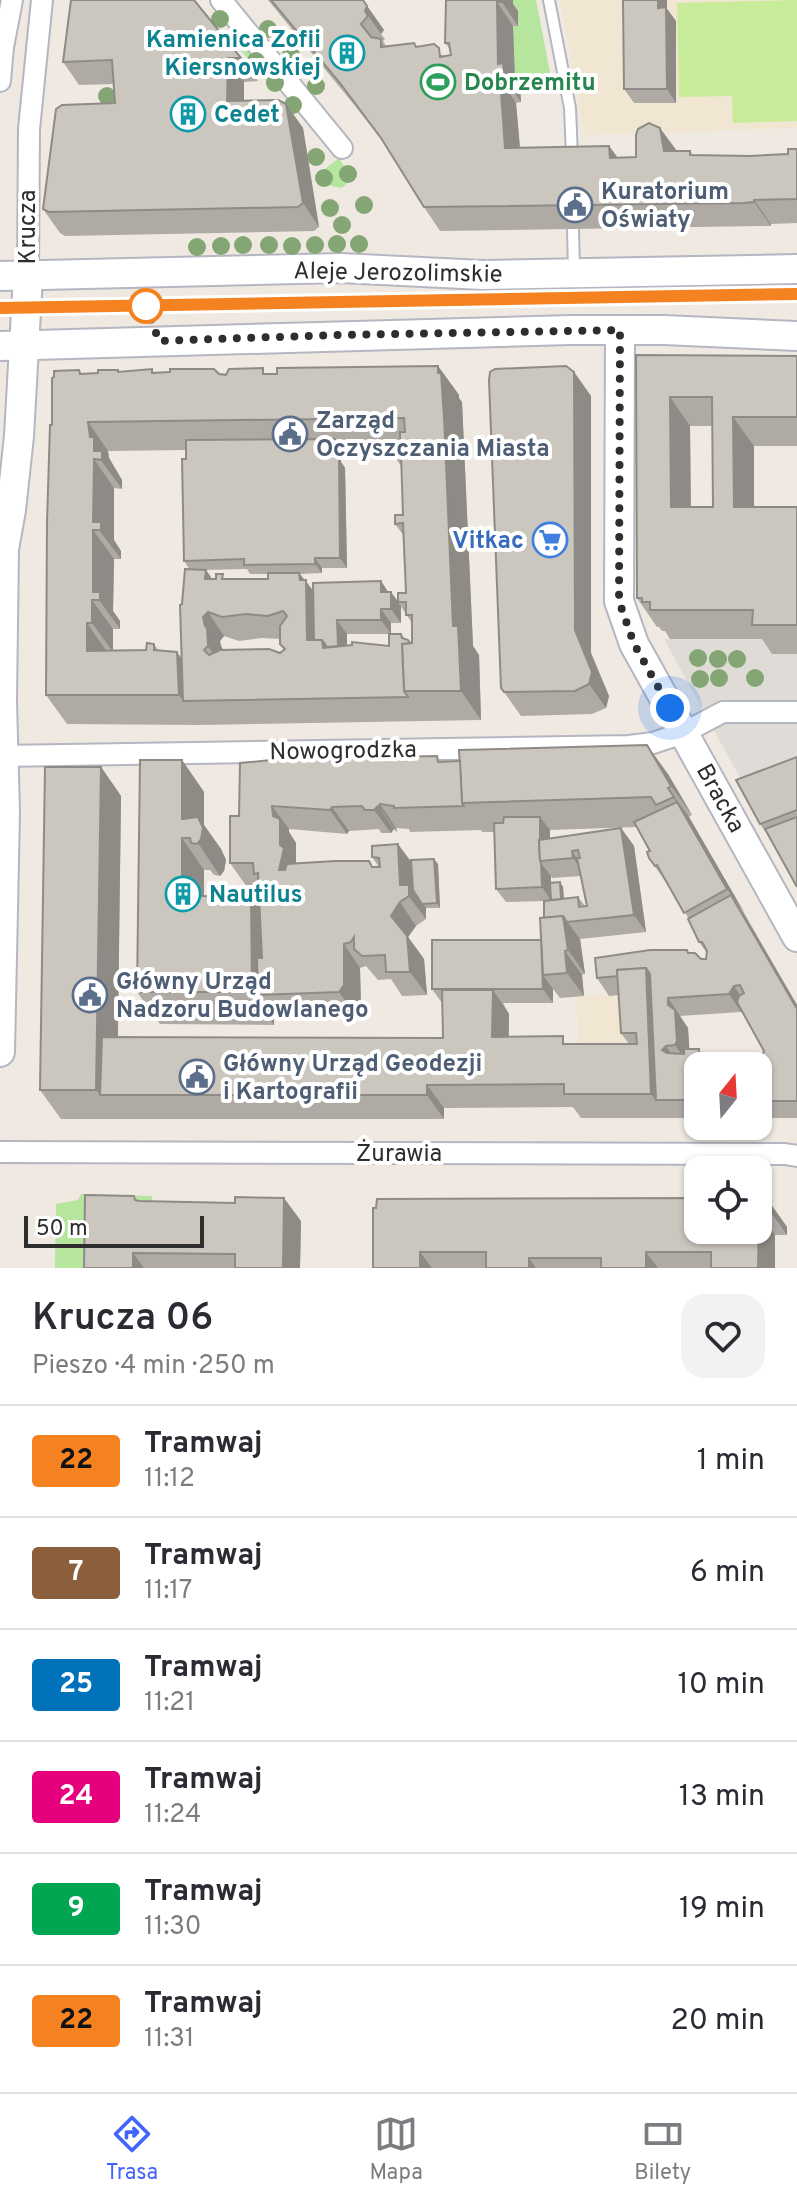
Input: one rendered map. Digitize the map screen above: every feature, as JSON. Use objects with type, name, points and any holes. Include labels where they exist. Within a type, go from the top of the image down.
[{"type":"main road","name":"Aleje Jerozolimskie","points":[[14,276],[341,268],[483,275],[797,269]]},
{"type":"main road","name":"Krucza","points":[[0,1052],[5,813],[2,542],[11,510],[19,436],[12,346],[14,276]]},
{"type":"main road","points":[[12,346],[335,335],[620,330],[797,336]]},
{"type":"main road","name":"Bracka","points":[[620,330],[619,601],[634,644],[797,937]]},
{"type":"street","points":[[0,81],[12,0]]},
{"type":"street","name":"Krucza","points":[[14,276],[42,0]]},
{"type":"street","points":[[221,0],[342,148]]},
{"type":"street","name":"Nowogrodzka","points":[[2,756],[629,746],[653,743],[683,733],[723,712],[797,712]]},
{"type":"street","name":"Żurawia","points":[[0,1152],[797,1156]]},
{"type":"lane","points":[[549,0],[570,108],[572,171]]},
{"type":"lane","points":[[573,229],[574,274]]},
{"type":"shaded area","points":[[560,0],[797,0],[797,128],[585,135]]},
{"type":"shaded area","points":[[664,639],[773,639],[797,654],[797,794],[757,809]]},
{"type":"shaded area","points":[[663,991],[668,1117],[581,1118],[577,997]]},
{"type":"green space","points":[[513,0],[536,0],[551,78],[515,82],[513,26],[518,25],[518,11],[513,11]]},
{"type":"green space","points":[[797,0],[797,121],[733,123],[732,96],[679,97],[677,3]]},
{"type":"green space","points":[[240,37],[279,84],[273,89],[234,42]]},
{"type":"green space","points":[[339,158],[352,179],[342,188],[317,183],[317,175]]},
{"type":"green space","points":[[81,1194],[152,1196],[151,1219],[101,1268],[55,1268],[56,1204],[78,1200]]},
{"type":"building","name":"Cedet","points":[[71,0],[194,0],[241,58],[228,58],[227,101],[278,100],[286,104],[303,203],[298,207],[49,212],[43,209],[56,109],[62,105],[115,103],[112,60],[63,62]]},
{"type":"building","points":[[271,0],[363,0],[368,16],[361,24],[371,37],[381,39],[381,47],[434,44],[439,48],[440,57],[451,55],[449,43],[445,43],[446,0],[502,0],[497,2],[498,64],[503,63],[505,79],[500,79],[505,148],[609,146],[610,158],[636,157],[638,129],[649,123],[660,128],[664,151],[690,151],[690,155],[750,156],[788,154],[788,149],[797,149],[797,199],[743,203],[424,207],[381,138]]},
{"type":"building","points":[[623,0],[658,0],[658,8],[666,7],[667,89],[624,89]]},
{"type":"building","points":[[636,355],[797,356],[797,417],[733,417],[734,507],[797,507],[797,625],[752,625],[753,610],[650,610],[650,602],[637,598]],"holes":[[[670,397],[712,397],[713,507],[671,507]]]},
{"type":"building","points":[[438,366],[444,417],[453,626],[458,626],[461,691],[404,691],[402,644],[412,643],[412,615],[406,615],[406,602],[398,602],[398,593],[406,593],[403,523],[395,524],[395,515],[403,515],[401,454],[393,454],[392,446],[400,446],[400,432],[405,432],[404,418],[88,422],[90,437],[94,437],[94,451],[102,451],[102,460],[94,459],[93,522],[101,522],[101,530],[93,530],[93,592],[100,592],[100,600],[92,600],[92,623],[87,623],[87,651],[146,650],[147,643],[154,644],[154,650],[177,652],[179,695],[46,695],[47,522],[54,371],[79,370],[80,374],[98,373],[98,370],[152,369],[152,373],[170,372],[170,369],[214,369],[226,375],[229,369],[263,368],[263,374],[277,374],[277,368]]},
{"type":"building","name":"Vitkac","points":[[566,366],[574,372],[575,630],[592,672],[589,684],[575,691],[504,692],[501,688],[490,372],[495,369]]},
{"type":"building","points":[[335,439],[335,458],[339,458],[340,558],[315,558],[315,564],[244,565],[244,559],[184,561],[182,459],[186,459],[186,440]]},
{"type":"building","points":[[185,569],[206,570],[205,579],[216,579],[216,574],[223,574],[222,579],[268,579],[268,573],[299,573],[300,580],[306,580],[307,640],[322,640],[323,648],[352,645],[352,642],[389,646],[389,634],[401,634],[410,643],[402,644],[404,691],[408,697],[183,701],[182,604]],"holes":[[[283,611],[287,616],[280,626],[280,644],[285,649],[280,653],[269,649],[220,650],[209,655],[204,650],[208,646],[203,617],[208,612],[222,617],[246,614],[268,616]]]},
{"type":"building","points":[[381,581],[381,592],[391,592],[391,609],[381,609],[381,620],[337,620],[338,646],[327,647],[322,640],[314,640],[313,583]]},
{"type":"building","points":[[647,745],[671,786],[668,788],[674,797],[656,805],[651,797],[462,803],[459,750]]},
{"type":"building","points":[[437,756],[438,762],[460,761],[464,806],[394,808],[380,804],[380,808],[378,806],[374,810],[365,810],[362,806],[332,807],[330,810],[272,806],[273,816],[280,819],[280,845],[284,848],[279,870],[285,870],[287,864],[335,861],[369,861],[372,867],[380,867],[379,858],[372,857],[372,846],[398,844],[400,885],[409,885],[409,896],[400,902],[391,916],[407,936],[410,972],[386,972],[385,955],[362,956],[354,949],[354,937],[344,944],[344,985],[339,992],[258,995],[257,958],[262,958],[258,873],[254,874],[253,863],[230,863],[230,816],[239,816],[240,763],[281,759]]},
{"type":"building","points":[[797,757],[797,810],[760,824],[736,780]]},
{"type":"building","points":[[140,760],[182,760],[182,819],[198,817],[203,828],[197,844],[191,843],[190,838],[182,838],[182,895],[223,897],[223,893],[251,893],[252,992],[137,992]]},
{"type":"building","points":[[45,767],[101,767],[96,1090],[40,1090]]},
{"type":"building","points":[[677,802],[727,889],[684,913],[657,865],[649,858],[647,852],[650,851],[634,822]]},
{"type":"building","points":[[504,817],[540,817],[542,887],[496,889],[494,823],[503,823]]},
{"type":"building","points":[[797,817],[797,887],[765,829]]},
{"type":"building","points":[[621,828],[634,915],[567,922],[563,916],[544,918],[544,901],[578,897],[579,907],[587,906],[578,850],[572,851],[573,858],[540,861],[539,840]]},
{"type":"building","points":[[434,859],[437,903],[422,904],[413,890],[411,860]]},
{"type":"building","points":[[560,882],[561,899],[551,900],[550,883]]},
{"type":"building","points":[[731,895],[797,1009],[797,1101],[772,1101],[772,1052],[764,1052],[737,1002],[744,993],[740,985],[734,986],[729,994],[668,998],[668,1005],[675,1010],[677,1041],[675,1045],[662,1050],[684,1054],[684,1100],[656,1100],[650,974],[646,968],[617,970],[618,976],[597,978],[595,958],[650,950],[687,950],[706,959],[707,951],[688,919]]},
{"type":"building","points":[[563,916],[568,950],[565,951],[567,973],[543,975],[540,918]]},
{"type":"building","points":[[432,940],[541,940],[543,989],[432,989]]},
{"type":"building","points":[[646,968],[651,1094],[564,1094],[564,1084],[427,1085],[427,1095],[100,1095],[102,1037],[443,1038],[442,990],[493,990],[492,1037],[563,1036],[563,1044],[637,1044],[636,1033],[621,1033],[617,970]]},
{"type":"building","points":[[684,1049],[699,1049],[699,1052],[684,1052]]},
{"type":"building","points":[[85,1195],[134,1196],[139,1201],[235,1203],[235,1197],[284,1198],[283,1268],[235,1268],[235,1254],[133,1253],[133,1268],[84,1268]]},
{"type":"building","points":[[684,1198],[684,1244],[758,1244],[758,1268],[711,1268],[711,1252],[646,1252],[646,1268],[601,1268],[601,1258],[529,1258],[529,1268],[486,1268],[486,1252],[420,1252],[420,1268],[373,1268],[373,1208],[376,1208],[377,1199]]},
{"type":"tram line","name":"22","points":[[0,308],[797,294]]},
{"type":"place","name":"Kamienica Zofii Kiersnowskiej","points":[[347,53]]},
{"type":"place","name":"Dobrzemitu","points":[[438,82]]},
{"type":"place","name":"Cedet","points":[[188,114]]},
{"type":"place","name":"Kuratorium Oświaty","points":[[575,205]]},
{"type":"place","name":"Zarząd Oczyszczania Miasta","points":[[290,434]]},
{"type":"place","name":"Vitkac","points":[[550,540]]},
{"type":"place","name":"Nautilus","points":[[183,894]]},
{"type":"place","name":"Główny Urząd Nadzoru Budowlanego","points":[[90,995]]},
{"type":"place","name":"Główny Urząd Geodezji i Kartografii","points":[[197,1077]]},
{"type":"route","points":[[146,306],[159,341],[620,330],[619,601],[634,644],[670,708]]}]
